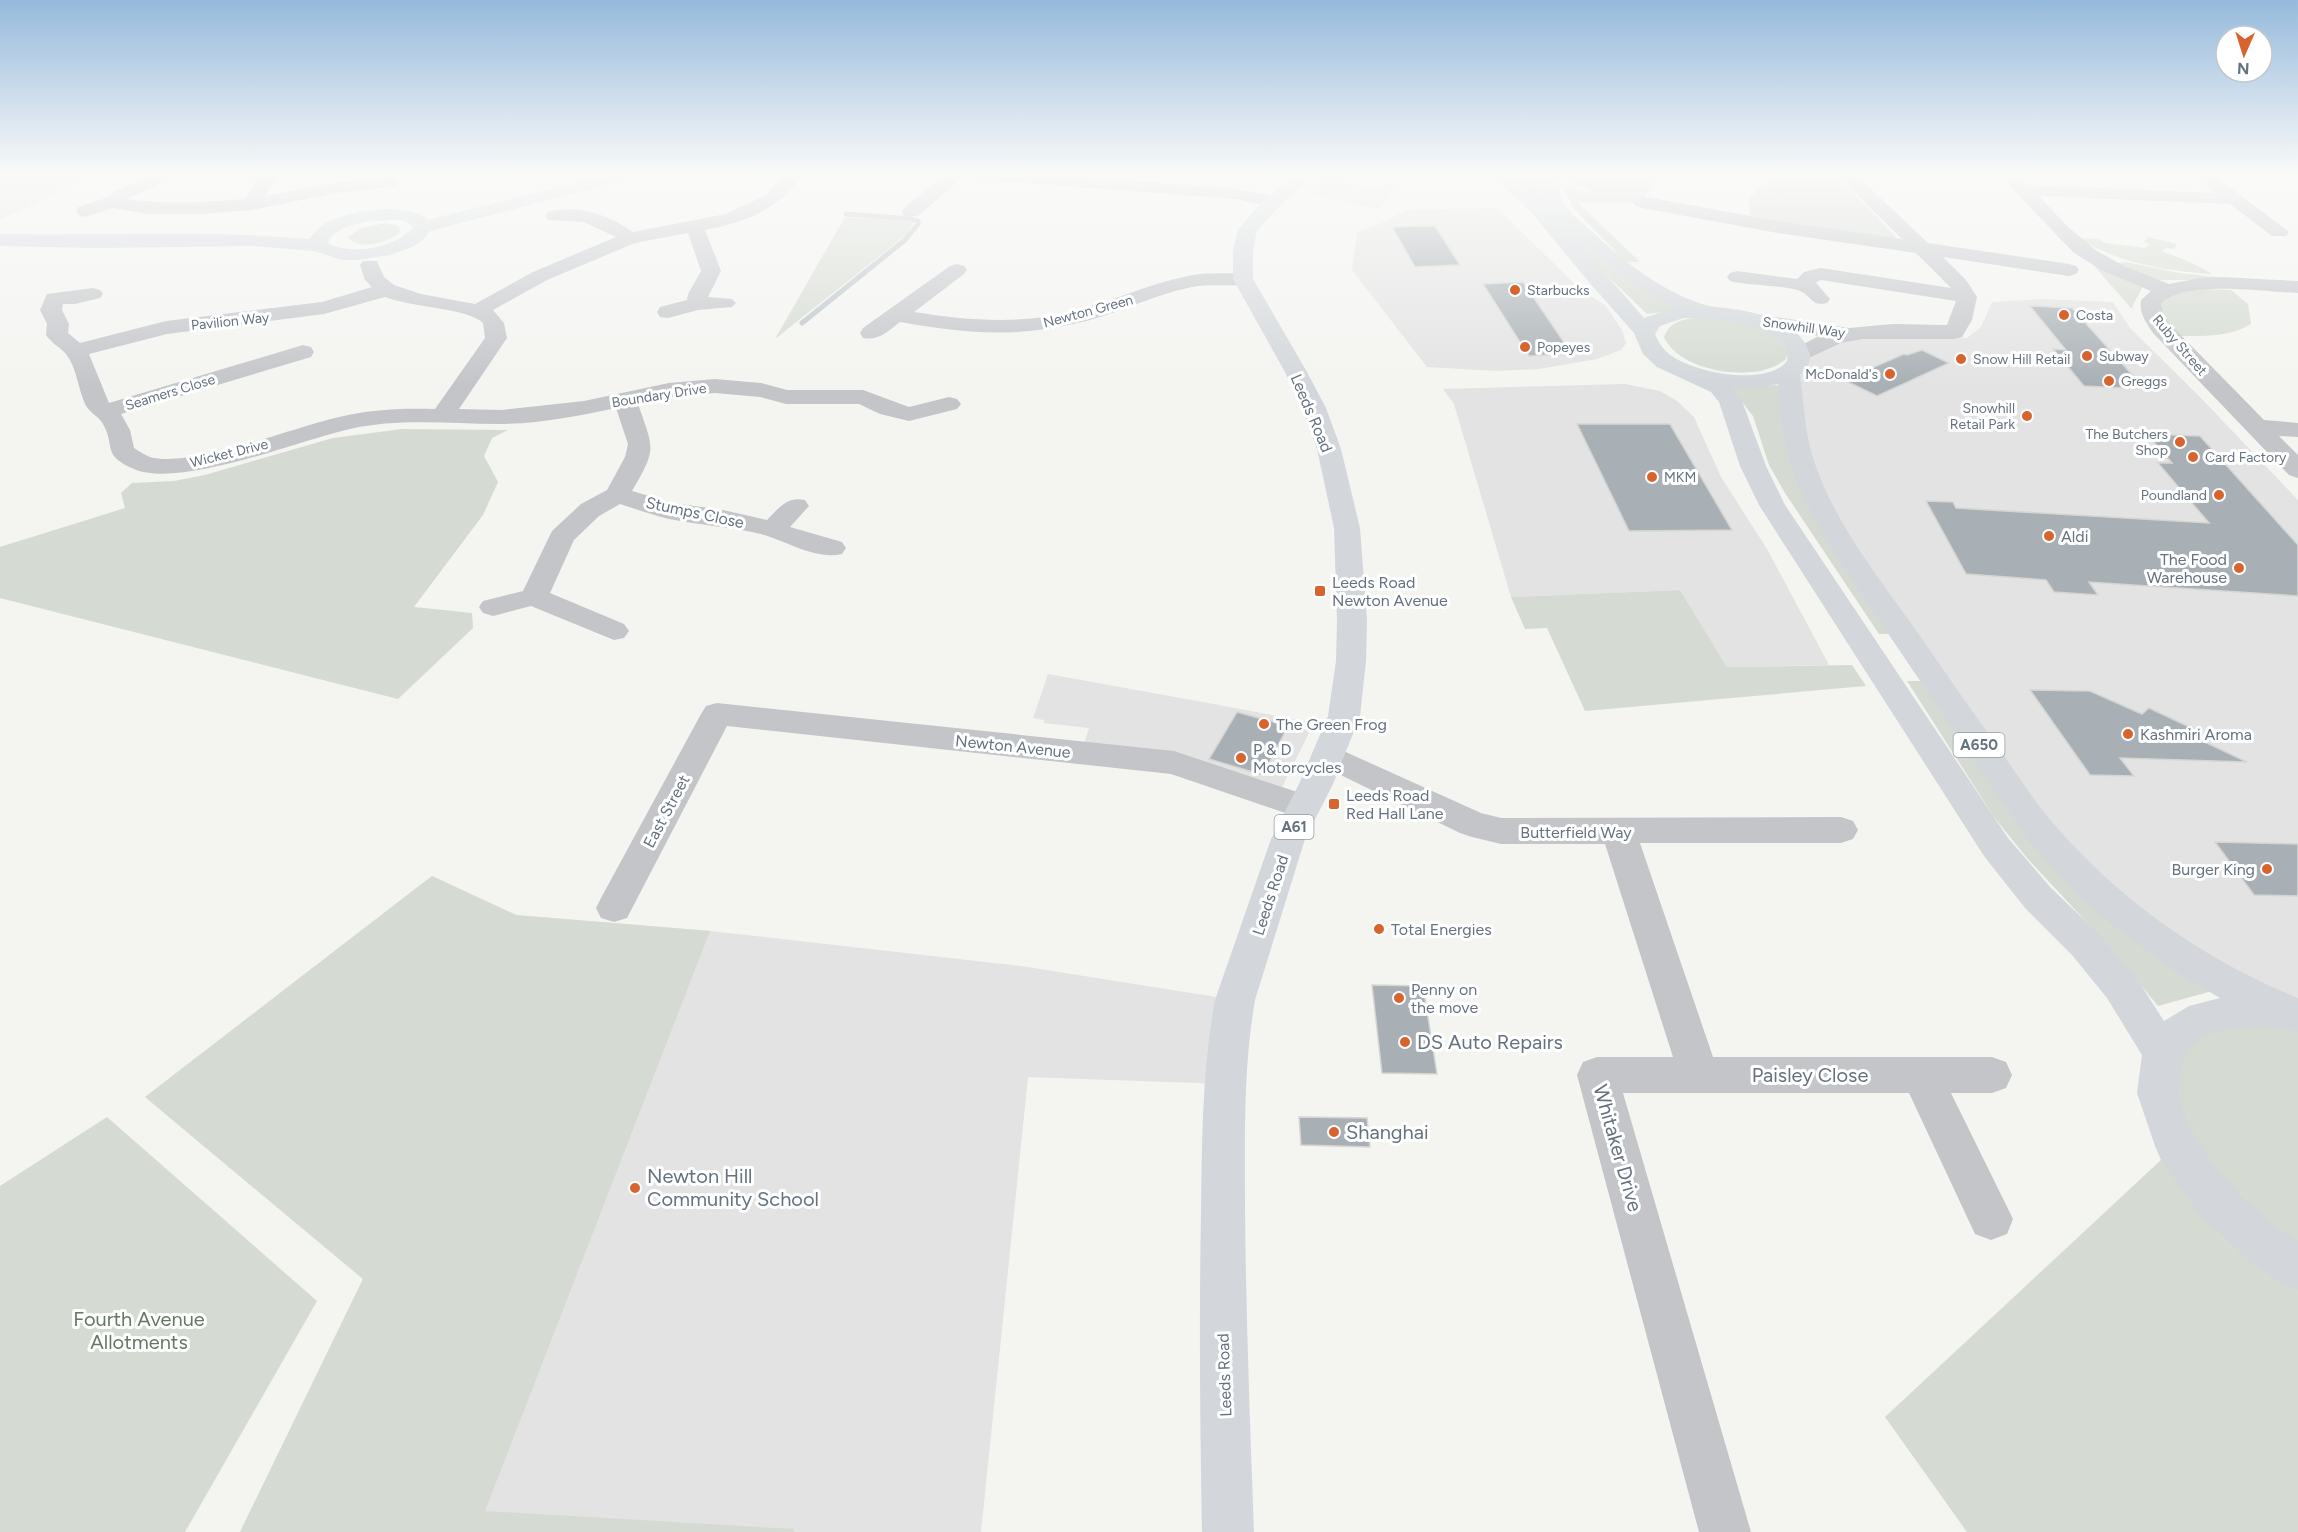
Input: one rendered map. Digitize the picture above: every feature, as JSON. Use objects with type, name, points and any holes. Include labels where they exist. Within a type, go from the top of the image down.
[{"type":"main road","points":[[291,243],[319,246],[330,252],[369,256],[403,243]]},
{"type":"main road","points":[[1243,279],[1245,243]]},
{"type":"main road","points":[[1567,243],[1645,332]]},
{"type":"main road","points":[[1594,243],[1609,258],[1655,291],[1704,312]]},
{"type":"main road","name":"Leeds Road","points":[[1228,1532],[1222,1341],[1224,1084],[1230,1027],[1235,1000],[1288,839],[1344,716],[1351,661],[1352,620],[1347,528],[1329,449],[1314,408],[1296,372],[1243,279]]},
{"type":"main road","points":[[1682,312],[1704,312],[1754,320],[1778,331],[1791,340],[1794,364],[1776,378],[1745,382],[1718,380],[1692,374],[1658,357],[1645,342],[1645,332],[1652,322],[1682,312]]},
{"type":"main road","name":"A650","points":[[1794,364],[1796,442],[1807,476],[1830,520],[1943,694],[2040,831],[2086,881],[2128,919],[2179,956],[2237,989],[2297,1015]]},
{"type":"main road","name":"A650","points":[[1692,374],[1719,387],[1730,401],[1753,466],[1772,505],[1996,847],[2038,898],[2085,944],[2121,987],[2163,1053]]},
{"type":"main road","points":[[2297,1015],[2244,1010],[2203,1018],[2179,1032],[2163,1053],[2158,1093],[2176,1146],[2215,1199],[2267,1247],[2298,1267]]},
{"type":"street","points":[[477,311],[540,276],[617,243]]},
{"type":"street","points":[[697,304],[698,294],[711,271],[701,243]]},
{"type":"street","points":[[1886,243],[2063,269],[2052,243]]},
{"type":"street","points":[[1916,243],[1959,284],[1967,297]]},
{"type":"street","points":[[2075,243],[2089,255],[2166,290]]},
{"type":"street","points":[[369,256],[371,272],[385,290],[416,300],[477,311],[489,316],[495,324],[496,338],[443,414]]},
{"type":"street","points":[[871,333],[957,270]]},
{"type":"street","points":[[1737,277],[1814,293],[1806,281],[1811,276],[1821,274],[1967,297]]},
{"type":"street","name":"Newton Green","points":[[895,315],[971,326],[1000,328],[1034,325],[1073,318],[1191,281],[1243,279]]},
{"type":"street","name":"Ruby Street","points":[[2298,287],[2202,285],[2166,290],[2151,300],[2152,317],[2298,470]]},
{"type":"street","name":"Pavilion Way","points":[[75,351],[166,328],[324,308],[385,290]]},
{"type":"street","name":"Wicket Drive","points":[[93,294],[75,298],[46,297],[58,324],[57,335],[75,351],[97,405],[107,411],[119,428],[122,451],[143,464],[167,466],[205,462],[348,422],[391,415],[443,414]]},
{"type":"street","name":"Snowhill Way","points":[[1794,364],[1836,337],[1908,331],[1954,332],[1962,321],[1967,297]]},
{"type":"street","points":[[668,312],[697,304],[725,303]]},
{"type":"street","name":"Snowhill Way","points":[[1754,320],[1855,334]]},
{"type":"street","name":"Seamers Close","points":[[107,411],[228,368],[303,352]]},
{"type":"street","name":"Boundary Drive","points":[[443,414],[501,417],[585,408],[669,390],[715,386],[761,390],[786,397],[862,397],[888,409],[903,423],[949,404]]},
{"type":"street","points":[[534,597],[561,537],[590,510],[617,495],[638,457],[640,444],[625,400]]},
{"type":"street","points":[[2256,427],[2298,430]]},
{"type":"street","name":"Stumps Close","points":[[617,495],[670,511],[723,518],[773,529],[791,537],[832,548]]},
{"type":"street","points":[[773,529],[796,506]]},
{"type":"street","points":[[493,607],[534,597],[614,631]]},
{"type":"street","name":"Newton Avenue","points":[[717,714],[1174,764],[1303,807]]},
{"type":"street","name":"East Street","points":[[614,908],[717,714]]},
{"type":"street","name":"Butterfield Way","points":[[1328,755],[1472,824],[1501,831],[1841,830]]},
{"type":"street","points":[[1618,832],[1699,1075]]},
{"type":"street","name":"Whitaker Drive","points":[[1699,1075],[1597,1075],[1725,1532]]},
{"type":"street","name":"Paisley Close","points":[[1699,1075],[1992,1075]]},
{"type":"street","points":[[1921,1076],[1991,1219]]},
{"type":"shaded area","points":[[1355,243],[1533,243],[1581,290],[1605,305],[1622,330],[1626,343],[1621,350],[1597,359],[1539,369],[1497,371],[1427,367],[1352,270]]},
{"type":"shaded area","name":"Snowhill Retail Park","points":[[2040,299],[2113,302],[2130,328],[2200,397],[2298,500],[2298,1015],[2086,881],[1807,476],[1795,368],[1800,355],[1856,339],[1918,335],[1967,338],[1981,327],[1992,302]]},
{"type":"shaded area","points":[[1625,384],[1660,391],[1677,401],[1694,417],[1721,477],[1767,549],[1829,665],[1727,667],[1680,590],[1511,597],[1454,404],[1443,389]]},
{"type":"shaded area","points":[[1048,674],[1314,723],[1281,789],[1082,750],[1089,728],[1044,723],[1044,720],[1033,718]]},
{"type":"shaded area","name":"Newton Hill Community School","points":[[432,876],[516,915],[710,931],[1021,966],[1235,1000],[1224,1084],[1028,1077],[981,1532],[240,1532],[363,1279],[145,1097]]},
{"type":"green space","points":[[830,243],[895,243],[775,339]]},
{"type":"green space","points":[[1577,243],[1605,243],[1682,310],[1647,314]]},
{"type":"green space","points":[[1608,243],[1621,243],[1640,262],[1626,262]]},
{"type":"green space","points":[[2087,243],[2145,248],[2150,244],[2177,244],[2174,249],[2166,248],[2161,251],[2188,261],[2212,274],[2177,271],[2126,260]]},
{"type":"green space","points":[[2125,262],[2179,273],[2216,277],[2216,280],[2157,280],[2114,264]]},
{"type":"green space","points":[[2101,266],[2142,285],[2132,309],[2095,267]]},
{"type":"green space","points":[[2200,289],[2231,290],[2248,304],[2251,324],[2225,334],[2180,336],[2163,317],[2160,305],[2172,293]]},
{"type":"green space","points":[[1711,317],[1754,326],[1773,335],[1788,350],[1786,359],[1773,367],[1757,371],[1739,373],[1720,371],[1686,359],[1673,349],[1664,337],[1667,330],[1677,322],[1690,318]]},
{"type":"green space","points":[[1780,386],[1785,423],[1894,634],[1879,634],[1785,493],[1769,465],[1753,416],[1731,388]]},
{"type":"green space","points":[[402,429],[508,430],[492,438],[484,456],[498,482],[483,515],[414,607],[472,613],[473,628],[398,699],[0,598],[0,547],[125,508],[121,493],[132,483],[174,481],[205,475],[333,438]]},
{"type":"green space","points":[[1680,590],[1727,667],[1852,665],[1866,686],[1585,711],[1547,628],[1525,629],[1511,597]]},
{"type":"green space","points":[[1907,681],[1923,681],[2014,817],[2212,991],[2158,1006],[2106,943],[2027,858],[1994,817]]},
{"type":"green space","points":[[432,876],[516,915],[710,931],[485,1511],[794,1529],[794,1532],[240,1532],[363,1279],[145,1097]]},
{"type":"green space","points":[[2298,1015],[2298,1532],[1967,1532],[1885,1417],[2176,1146],[2179,1032]]},
{"type":"green space","name":"Fourth Avenue Allotments","points":[[107,1117],[317,1301],[185,1532],[0,1532],[0,1186]]},
{"type":"building","points":[[1401,243],[1446,243],[1460,265],[1415,267]]},
{"type":"building","points":[[1523,282],[1572,354],[1529,356],[1483,284]]},
{"type":"building","points":[[2030,306],[2072,308],[2145,389],[2084,386],[2053,349],[2066,350]]},
{"type":"building","name":"McDonald's","points":[[1922,350],[1949,363],[1877,396],[1844,380],[1904,354]]},
{"type":"building","name":"MKM","points":[[1577,424],[1670,424],[1732,530],[1629,531]]},
{"type":"building","points":[[2147,434],[2200,436],[2298,545],[2298,596],[2089,582],[2098,595],[2054,592],[2046,580],[1966,574],[1926,501],[1953,502],[1956,508],[2209,523],[2158,463],[2172,463]]},
{"type":"building","name":"Kashmiri Aroma","points":[[2030,690],[2090,691],[2142,714],[2149,708],[2198,731],[2194,737],[2247,762],[2120,758],[2134,776],[2090,775]]},
{"type":"building","points":[[1237,712],[1288,726],[1263,775],[1209,759]]},
{"type":"building","name":"Burger King","points":[[2215,842],[2298,844],[2298,896],[2254,895]]},
{"type":"building","name":"DS Auto Repairs","points":[[1372,985],[1423,986],[1437,1074],[1382,1073]]},
{"type":"building","name":"Shanghai","points":[[1299,1117],[1367,1118],[1370,1147],[1301,1145]]},
{"type":"waterway","points":[[802,323],[901,243]]},
{"type":"place","name":"Starbucks","points":[[1515,290]]},
{"type":"place","name":"Costa","points":[[2064,315]]},
{"type":"place","name":"Popeyes","points":[[1525,347]]},
{"type":"place","name":"Subway","points":[[2087,356]]},
{"type":"place","name":"Snow Hill Retail","points":[[1961,359]]},
{"type":"place","name":"McDonald's","points":[[1890,374]]},
{"type":"place","name":"Greggs","points":[[2109,381]]},
{"type":"place","name":"Snowhill Retail Park","points":[[2027,416]]},
{"type":"place","name":"The Butchers Shop","points":[[2180,442]]},
{"type":"place","name":"Card Factory","points":[[2193,457]]},
{"type":"place","name":"MKM","points":[[1652,477]]},
{"type":"place","name":"Poundland","points":[[2219,495]]},
{"type":"place","name":"Aldi","points":[[2049,536]]},
{"type":"place","name":"The Food Warehouse","points":[[2239,568]]},
{"type":"place","name":"Leeds Road Newton Avenue","points":[[1320,591]]},
{"type":"place","name":"The Green Frog","points":[[1264,724]]},
{"type":"place","name":"Kashmiri Aroma","points":[[2128,734]]},
{"type":"place","name":"P & D Motorcycles","points":[[1241,758]]},
{"type":"place","name":"Leeds Road Red Hall Lane","points":[[1334,804]]},
{"type":"place","name":"Burger King","points":[[2267,869]]},
{"type":"place","name":"Total Energies","points":[[1379,929]]},
{"type":"place","name":"Penny on the move","points":[[1399,998]]},
{"type":"place","name":"DS Auto Repairs","points":[[1405,1042]]},
{"type":"place","name":"Shanghai","points":[[1334,1132]]},
{"type":"place","name":"Newton Hill Community School","points":[[635,1188]]}]
